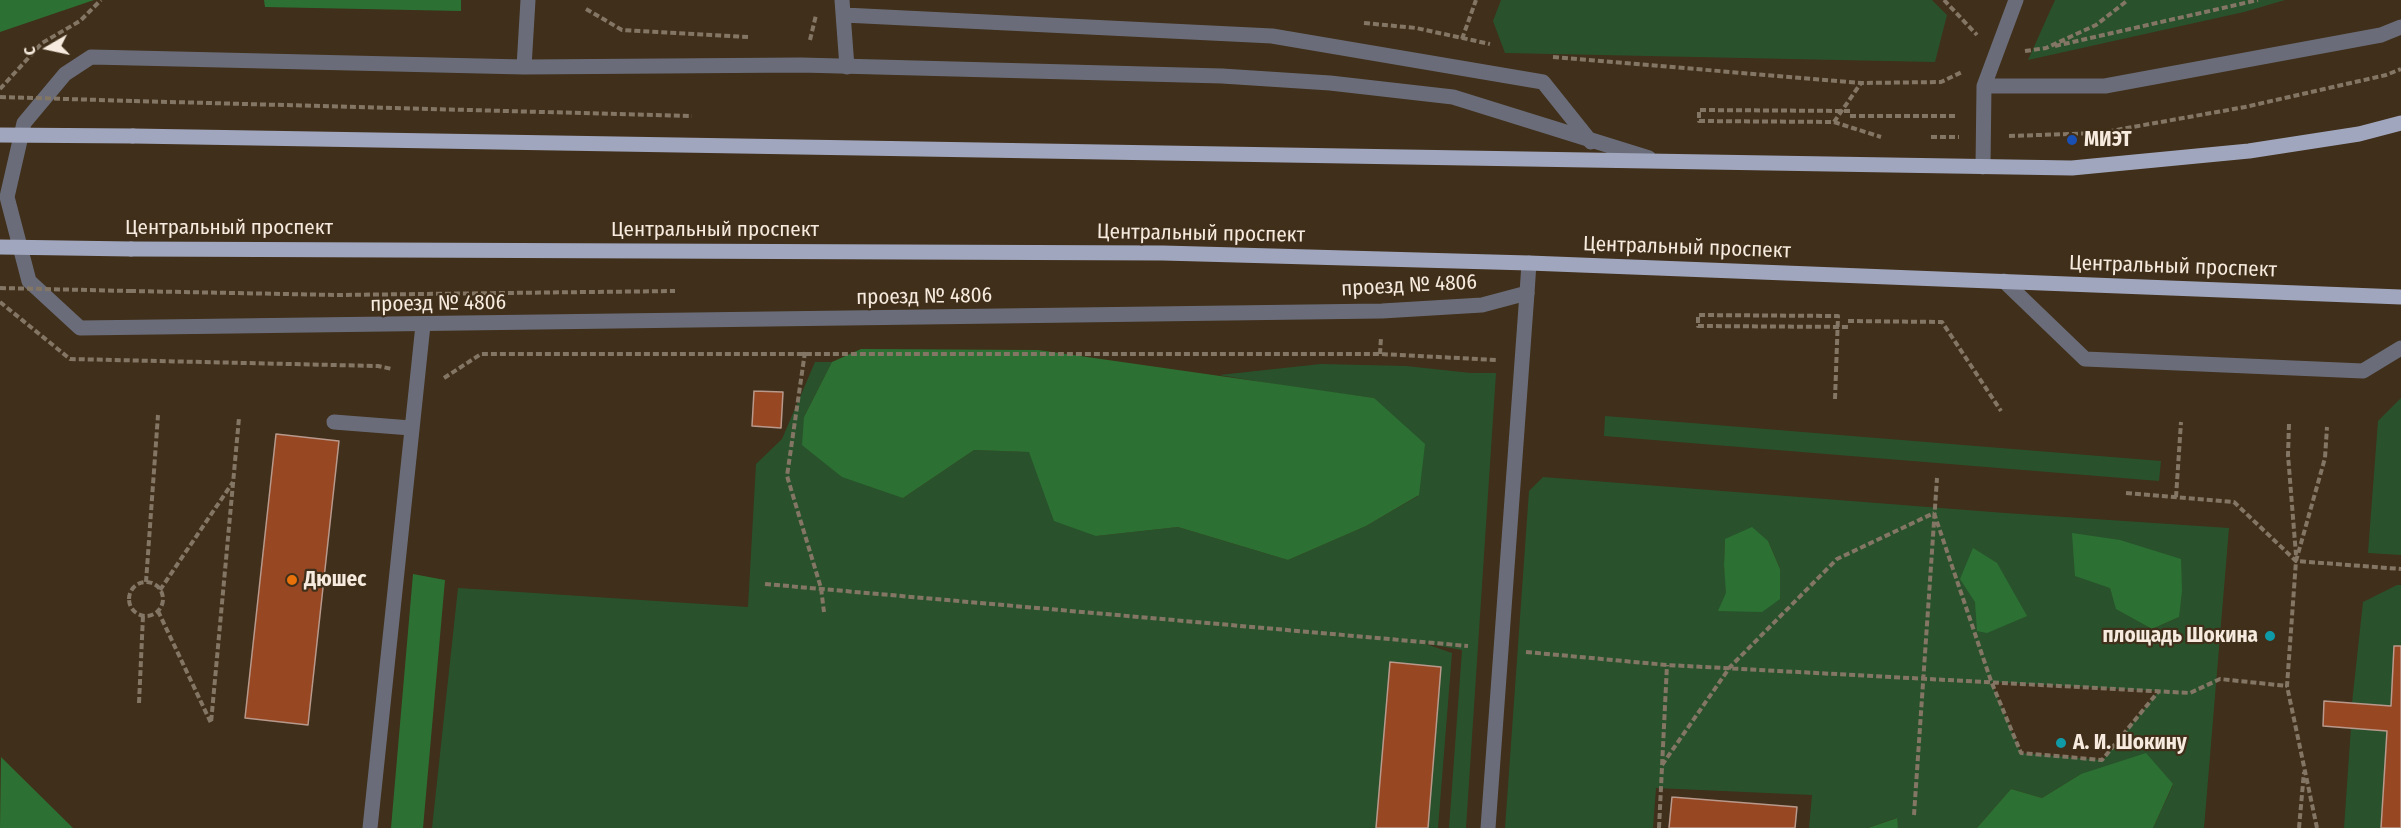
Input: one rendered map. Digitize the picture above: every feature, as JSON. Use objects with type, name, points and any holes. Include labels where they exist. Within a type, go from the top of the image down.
[{"type":"main road","points":[[0,135],[1983,167],[2096,166],[2249,151],[2359,134],[2401,123]]},
{"type":"main road","name":"Центральный проспект","points":[[0,247],[1152,253],[1529,263],[2401,297]]},
{"type":"street","points":[[524,67],[528,0]]},
{"type":"street","points":[[1983,167],[1984,86],[2016,0]]},
{"type":"street","points":[[847,67],[843,8],[1272,36],[1543,82],[1591,142]]},
{"type":"street","points":[[1984,86],[2105,86],[2381,35],[2401,27]]},
{"type":"street","name":"проезд № 4806","points":[[1527,292],[1482,305],[1382,311],[80,328],[29,281],[7,197],[24,123],[65,74],[91,57],[524,67],[847,67],[1222,76],[1454,97],[1657,161]]},
{"type":"street","points":[[1488,828],[1529,263]]},
{"type":"street","points":[[2004,281],[2085,359],[2363,371],[2401,348]]},
{"type":"street","points":[[370,828],[423,325]]},
{"type":"street","points":[[334,422],[411,428]]},
{"type":"path","points":[[0,89],[42,43],[80,21],[101,0]]},
{"type":"path","points":[[1462,38],[1476,0]]},
{"type":"path","points":[[1944,0],[1996,55]]},
{"type":"path","points":[[2046,48],[2096,25],[2128,0]]},
{"type":"path","points":[[1544,55],[1861,83],[1941,82],[1996,55],[2046,48],[2258,0]]},
{"type":"path","points":[[586,9],[622,30],[751,37]]},
{"type":"path","points":[[810,40],[817,10]]},
{"type":"path","points":[[1358,22],[1416,28],[1497,45]]},
{"type":"path","points":[[1923,137],[2099,133],[2245,107],[2386,75],[2401,69]]},
{"type":"path","points":[[1834,122],[1861,83]]},
{"type":"path","points":[[0,97],[696,117]]},
{"type":"path","points":[[1891,137],[1880,137],[1834,122],[1699,121],[1699,110],[1939,117]]},
{"type":"path","points":[[0,288],[130,291]]},
{"type":"path","points":[[0,302],[70,359],[378,366],[443,380],[481,354],[805,352],[1380,354],[1522,361]]},
{"type":"path","points":[[1835,399],[1838,328],[1838,316],[1698,315],[1698,326],[1791,326],[1802,327],[1814,327],[1825,327],[1837,327],[1849,327]]},
{"type":"path","points":[[1848,321],[1942,322],[2001,411]]},
{"type":"path","points":[[805,352],[787,476],[821,588],[824,612]]},
{"type":"path","points":[[146,582],[158,415]]},
{"type":"path","points":[[158,611],[211,723],[239,418]]},
{"type":"path","points":[[2176,497],[2181,422]]},
{"type":"path","points":[[2289,424],[2288,455],[2296,561],[2287,686],[2318,828]]},
{"type":"path","points":[[2296,561],[2325,458],[2326,427]]},
{"type":"path","points":[[1914,815],[1937,477]]},
{"type":"path","points":[[160,590],[146,582],[135,586],[129,595],[130,606],[143,616],[149,616],[158,611],[162,601],[160,590],[234,482]]},
{"type":"path","points":[[2126,493],[2234,502],[2296,561],[2401,569]]},
{"type":"path","points":[[1662,765],[1730,668],[1837,559],[1934,513]]},
{"type":"path","points":[[1934,513],[1991,681],[2021,753],[2103,760],[2159,691]]},
{"type":"path","points":[[765,584],[1468,646]]},
{"type":"path","points":[[139,703],[143,616]]},
{"type":"path","points":[[1524,652],[1730,668],[2190,693],[2220,679],[2287,686]]},
{"type":"path","points":[[1659,828],[1667,664]]},
{"type":"path","points":[[2299,828],[2305,767]]},
{"type":"green space","points":[[0,0],[94,0],[0,32]]},
{"type":"green space","points":[[264,0],[461,0],[461,11],[265,7]]},
{"type":"green space","points":[[1501,0],[1932,0],[1947,15],[1935,62],[1505,53],[1493,21]]},
{"type":"green space","points":[[2055,0],[2285,0],[2244,12],[2028,60]]},
{"type":"green space","points":[[861,349],[1038,350],[1374,398],[1425,444],[1419,495],[1366,526],[1288,560],[1178,527],[1096,536],[1054,521],[1029,452],[974,450],[903,498],[842,477],[802,445],[804,417],[832,362]]},
{"type":"green space","points":[[815,362],[832,362],[804,417],[903,498],[974,450],[1029,452],[1096,536],[1178,527],[1288,560],[1366,526],[1418,496],[1374,398],[1219,375],[1321,364],[1406,366],[1471,373],[1496,373],[1466,828],[1449,828],[1462,650],[1423,643],[1452,653],[1438,828],[432,828],[458,588],[748,607],[756,464],[782,439]]},
{"type":"green space","points":[[2401,398],[2401,555],[2368,553],[2378,421]]},
{"type":"green space","points":[[1605,416],[2161,461],[2159,481],[1604,436]]},
{"type":"green space","points":[[1543,477],[2229,528],[2204,828],[2153,828],[2173,785],[2081,774],[2042,798],[2011,789],[1977,828],[1898,828],[1896,818],[1868,828],[1809,828],[1812,795],[1656,788],[1653,828],[1505,828],[1529,491]],"holes":[[[1725,540],[1768,541],[1780,569],[1780,598],[1719,611],[1727,593],[1724,565]],[[2110,588],[2179,617],[2152,629],[2117,609]],[[1991,682],[2158,691],[2103,760],[2021,753]]]},
{"type":"green space","points":[[1752,527],[1768,541],[1780,569],[1780,599],[1762,612],[1718,611],[1726,593],[1725,539]]},
{"type":"green space","points":[[2072,533],[2120,540],[2181,559],[2182,591],[2179,617],[2152,629],[2116,609],[2110,588],[2075,576]]},
{"type":"green space","points":[[1973,548],[1997,563],[2027,616],[1987,633],[1977,631],[1975,602],[1960,579]]},
{"type":"green space","points":[[413,574],[445,580],[423,828],[391,828]]},
{"type":"green space","points":[[2401,585],[2401,646],[2394,646],[2391,706],[2352,703],[2363,602]]},
{"type":"green space","points":[[2351,727],[2387,731],[2381,828],[2344,828]]},
{"type":"green space","points":[[2146,753],[2173,784],[2153,828],[1977,828],[2011,789],[2042,798],[2081,774]]},
{"type":"green space","points":[[1,757],[73,828],[0,828]]},
{"type":"green space","points":[[1897,818],[1898,828],[1868,828]]},
{"type":"building","points":[[754,391],[783,392],[781,428],[752,426]]},
{"type":"building","name":"Дюшес","points":[[276,434],[339,441],[308,725],[245,718]]},
{"type":"building","points":[[2394,646],[2401,646],[2401,828],[2381,828],[2387,731],[2323,726],[2324,701],[2391,706]]},
{"type":"building","points":[[1390,662],[1441,667],[1428,828],[1376,828]]},
{"type":"building","points":[[1672,797],[1797,807],[1795,828],[1669,828]]},
{"type":"place","name":"МИЭТ","points":[[2072,140]]},
{"type":"place","name":"Дюшес","points":[[292,580]]},
{"type":"place","name":"площадь Шокина","points":[[2270,636]]},
{"type":"place","name":"А. И. Шокину","points":[[2061,743]]}]
